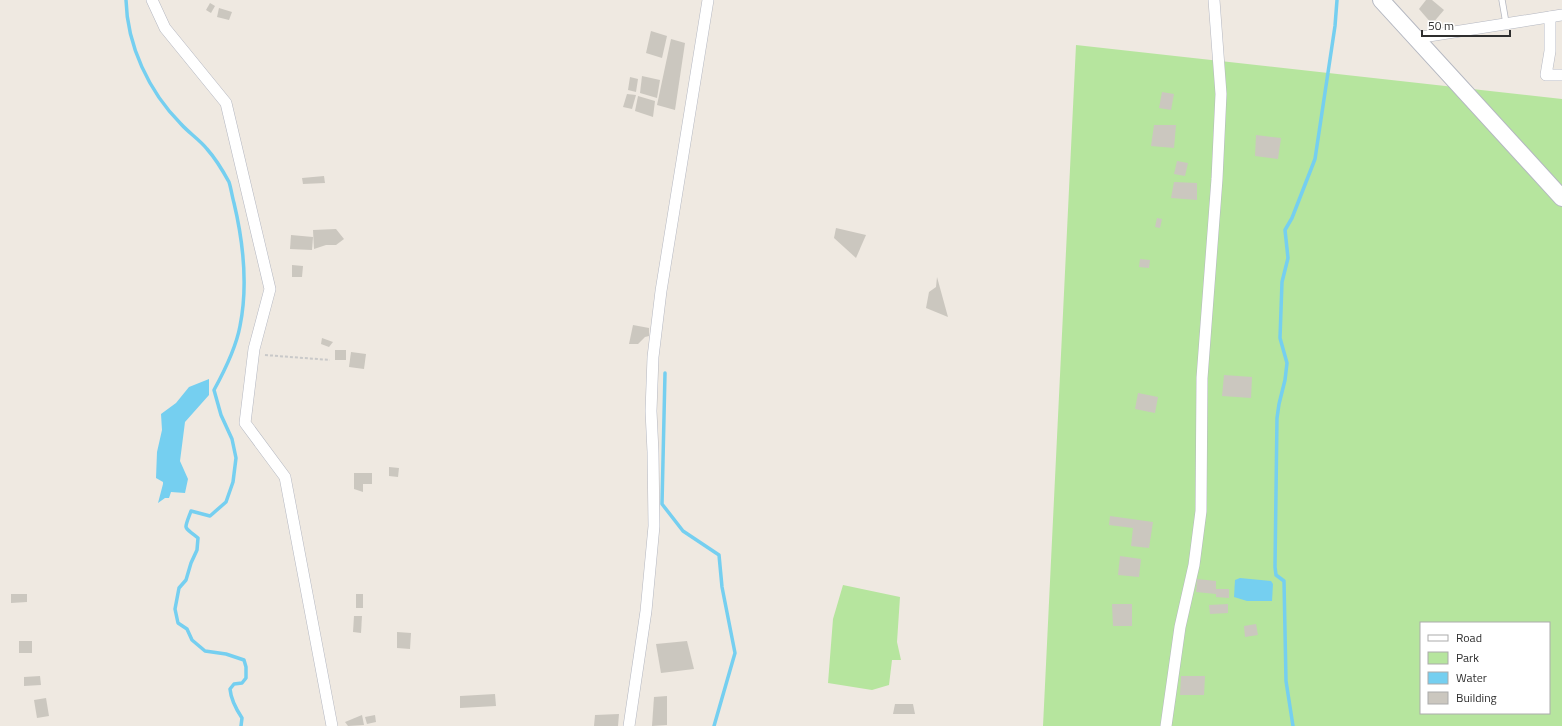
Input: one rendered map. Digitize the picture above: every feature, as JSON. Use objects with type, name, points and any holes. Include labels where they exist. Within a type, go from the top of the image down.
[{"type":"street","points":[[152,0],[165,28],[226,103],[270,289],[253,354],[245,423],[285,476],[332,726]]},
{"type":"street","points":[[629,726],[646,611],[654,526],[651,411],[652,357],[662,284],[708,0]]},
{"type":"street","points":[[1166,726],[1180,627],[1194,565],[1201,511],[1202,378],[1217,179],[1221,94],[1214,0]]},
{"type":"street","points":[[1381,0],[1562,198]]},
{"type":"street","points":[[1416,38],[1562,15]]},
{"type":"street","points":[[1550,17],[1550,51],[1546,75],[1562,75]]},
{"type":"lane","points":[[1502,0],[1506,23]]},
{"type":"path","points":[[253,354],[330,360]]},
{"type":"green space","points":[[1076,45],[1562,99],[1562,726],[1043,726]]},
{"type":"green space","points":[[843,585],[900,597],[897,642],[901,660],[892,660],[889,685],[872,690],[828,683],[833,619]]},
{"type":"water","points":[[209,379],[209,395],[185,422],[180,461],[188,479],[185,493],[171,492],[169,498],[165,498],[158,503],[163,484],[163,482],[156,478],[157,452],[162,430],[161,414],[176,403],[189,387]]},
{"type":"water","points":[[1240,578],[1271,581],[1273,584],[1272,601],[1247,601],[1234,597],[1235,580]]},
{"type":"building","points":[[1426,0],[1432,0],[1444,10],[1432,24],[1419,9]]},
{"type":"building","points":[[210,3],[215,6],[211,13],[206,10]]},
{"type":"building","points":[[219,8],[232,12],[229,20],[217,17]]},
{"type":"building","points":[[651,31],[667,36],[662,58],[646,53]]},
{"type":"building","points":[[671,39],[685,43],[675,110],[657,105]]},
{"type":"building","points":[[642,76],[660,80],[657,98],[640,93]]},
{"type":"building","points":[[630,77],[638,79],[636,92],[628,90]]},
{"type":"building","points":[[1162,92],[1174,94],[1171,110],[1159,108]]},
{"type":"building","points":[[627,94],[636,95],[632,109],[623,107]]},
{"type":"building","points":[[638,96],[655,101],[653,117],[635,111]]},
{"type":"building","points":[[1154,125],[1176,125],[1174,148],[1151,146]]},
{"type":"building","points":[[1256,135],[1281,138],[1278,159],[1255,156]]},
{"type":"building","points":[[1177,161],[1188,163],[1185,176],[1174,174]]},
{"type":"building","points":[[324,176],[325,183],[303,184],[302,178]]},
{"type":"building","points":[[1174,182],[1197,183],[1197,200],[1171,198]]},
{"type":"building","points":[[1157,218],[1162,219],[1160,228],[1155,227]]},
{"type":"building","points":[[836,228],[866,235],[856,258],[834,238]]},
{"type":"building","points":[[336,229],[344,239],[336,245],[326,245],[314,249],[313,230]]},
{"type":"building","points":[[291,235],[313,237],[312,250],[290,249]]},
{"type":"building","points":[[1140,259],[1150,260],[1149,268],[1139,267]]},
{"type":"building","points":[[292,265],[303,266],[302,277],[292,277]]},
{"type":"building","points":[[937,277],[948,317],[926,308],[929,292],[936,287]]},
{"type":"building","points":[[633,325],[649,328],[649,336],[645,337],[638,344],[629,344]]},
{"type":"building","points":[[322,338],[333,342],[329,347],[321,344]]},
{"type":"building","points":[[335,350],[346,350],[346,360],[335,360]]},
{"type":"building","points":[[351,352],[366,354],[364,369],[349,367]]},
{"type":"building","points":[[1224,375],[1252,377],[1251,398],[1222,396]]},
{"type":"building","points":[[1138,393],[1158,397],[1155,413],[1135,409]]},
{"type":"building","points":[[389,467],[399,468],[398,477],[389,476]]},
{"type":"building","points":[[354,473],[372,473],[372,484],[363,484],[363,492],[354,489]]},
{"type":"building","points":[[1110,516],[1153,522],[1149,548],[1131,546],[1133,528],[1109,525]]},
{"type":"building","points":[[1120,556],[1141,559],[1139,577],[1118,575]]},
{"type":"building","points":[[1197,579],[1216,581],[1216,589],[1229,589],[1229,598],[1216,597],[1216,594],[1196,592]]},
{"type":"building","points":[[11,594],[27,594],[27,602],[11,603]]},
{"type":"building","points":[[356,594],[363,594],[363,608],[356,608]]},
{"type":"building","points":[[1112,604],[1132,604],[1132,626],[1113,626]]},
{"type":"building","points":[[1228,604],[1228,613],[1210,614],[1209,605]]},
{"type":"building","points":[[354,616],[362,616],[361,633],[353,632]]},
{"type":"building","points":[[1256,624],[1258,635],[1245,637],[1244,626]]},
{"type":"building","points":[[397,632],[411,633],[410,649],[397,648]]},
{"type":"building","points":[[19,641],[32,641],[32,653],[19,653]]},
{"type":"building","points":[[687,641],[694,669],[661,673],[656,644]]},
{"type":"building","points":[[40,676],[41,685],[24,686],[24,677]]},
{"type":"building","points":[[1181,676],[1205,676],[1204,695],[1180,695]]},
{"type":"building","points":[[495,694],[496,706],[460,708],[460,696]]},
{"type":"building","points":[[667,696],[667,725],[652,726],[654,697]]},
{"type":"building","points":[[46,698],[49,716],[37,718],[34,700]]},
{"type":"building","points":[[895,704],[913,704],[915,714],[893,714]]},
{"type":"building","points":[[619,714],[618,726],[594,726],[595,715]]},
{"type":"building","points":[[362,715],[364,725],[348,726],[345,722]]},
{"type":"building","points":[[375,715],[376,722],[367,724],[365,717]]},
{"type":"waterway","points":[[126,0],[127,17],[135,51],[142,67],[150,83],[169,111],[213,156],[224,173],[230,184],[240,233],[244,280],[244,295],[240,326],[230,359],[214,390],[221,415],[232,439],[236,458],[233,482],[226,502],[210,516],[191,511],[186,528],[198,538],[197,550],[186,580],[179,588],[175,609],[178,623],[187,629],[192,640],[205,651],[226,654],[244,660],[246,667],[246,678],[242,683],[234,684],[230,689],[231,697],[242,718],[241,726]]},
{"type":"waterway","points":[[1293,726],[1286,681],[1284,581],[1276,575],[1275,567],[1277,418],[1287,363],[1280,338],[1282,282],[1288,258],[1285,230],[1292,218],[1315,159],[1335,26],[1337,0]]},
{"type":"waterway","points":[[665,373],[662,504],[683,531],[719,555],[722,587],[735,653],[714,726]]}]
